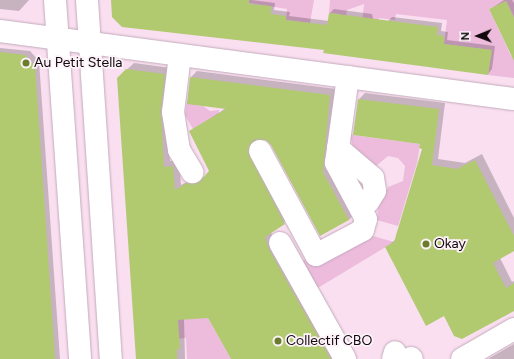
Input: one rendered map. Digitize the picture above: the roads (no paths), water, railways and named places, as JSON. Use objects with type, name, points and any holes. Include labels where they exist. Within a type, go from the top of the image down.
[{"type":"street","points":[[55,0],[80,359]]},
{"type":"street","points":[[87,0],[111,359]]},
{"type":"street","points":[[0,31],[514,100]]},
{"type":"street","points":[[180,55],[173,112],[179,150],[192,172]]},
{"type":"street","points":[[260,151],[316,255],[363,230],[366,219],[336,162],[348,77]]},
{"type":"street","points":[[338,148],[373,178],[375,191],[368,202]]},
{"type":"street","points":[[280,243],[346,359]]},
{"type":"street","points":[[462,359],[514,329]]},
{"type":"place","name":"Au Petit Stella","points":[[26,63]]},
{"type":"place","name":"Okay","points":[[426,244]]},
{"type":"place","name":"Collectif CBO","points":[[278,341]]}]
